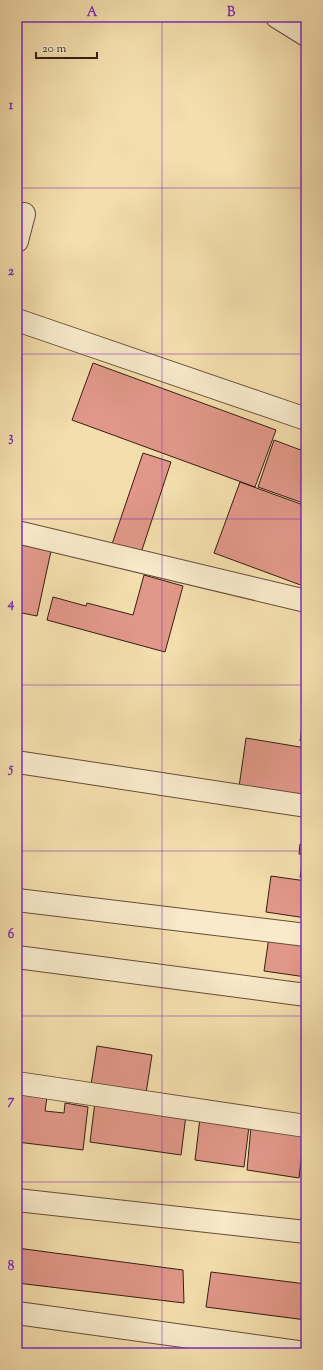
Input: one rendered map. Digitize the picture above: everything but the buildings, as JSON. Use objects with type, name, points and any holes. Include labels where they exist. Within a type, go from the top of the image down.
[{"type":"street","points":[[277,17],[306,35]]},
{"type":"street","points":[[17,242],[24,214]]},
{"type":"street","points":[[17,320],[306,419]]},
{"type":"street","points":[[17,532],[306,601]]},
{"type":"street","points":[[17,762],[306,806]]},
{"type":"street","points":[[17,900],[306,935]]},
{"type":"street","points":[[17,957],[306,995]]},
{"type":"street","points":[[17,1084],[306,1126]]},
{"type":"street","points":[[17,1200],[306,1232]]},
{"type":"street","points":[[17,1312],[305,1353]]}]
